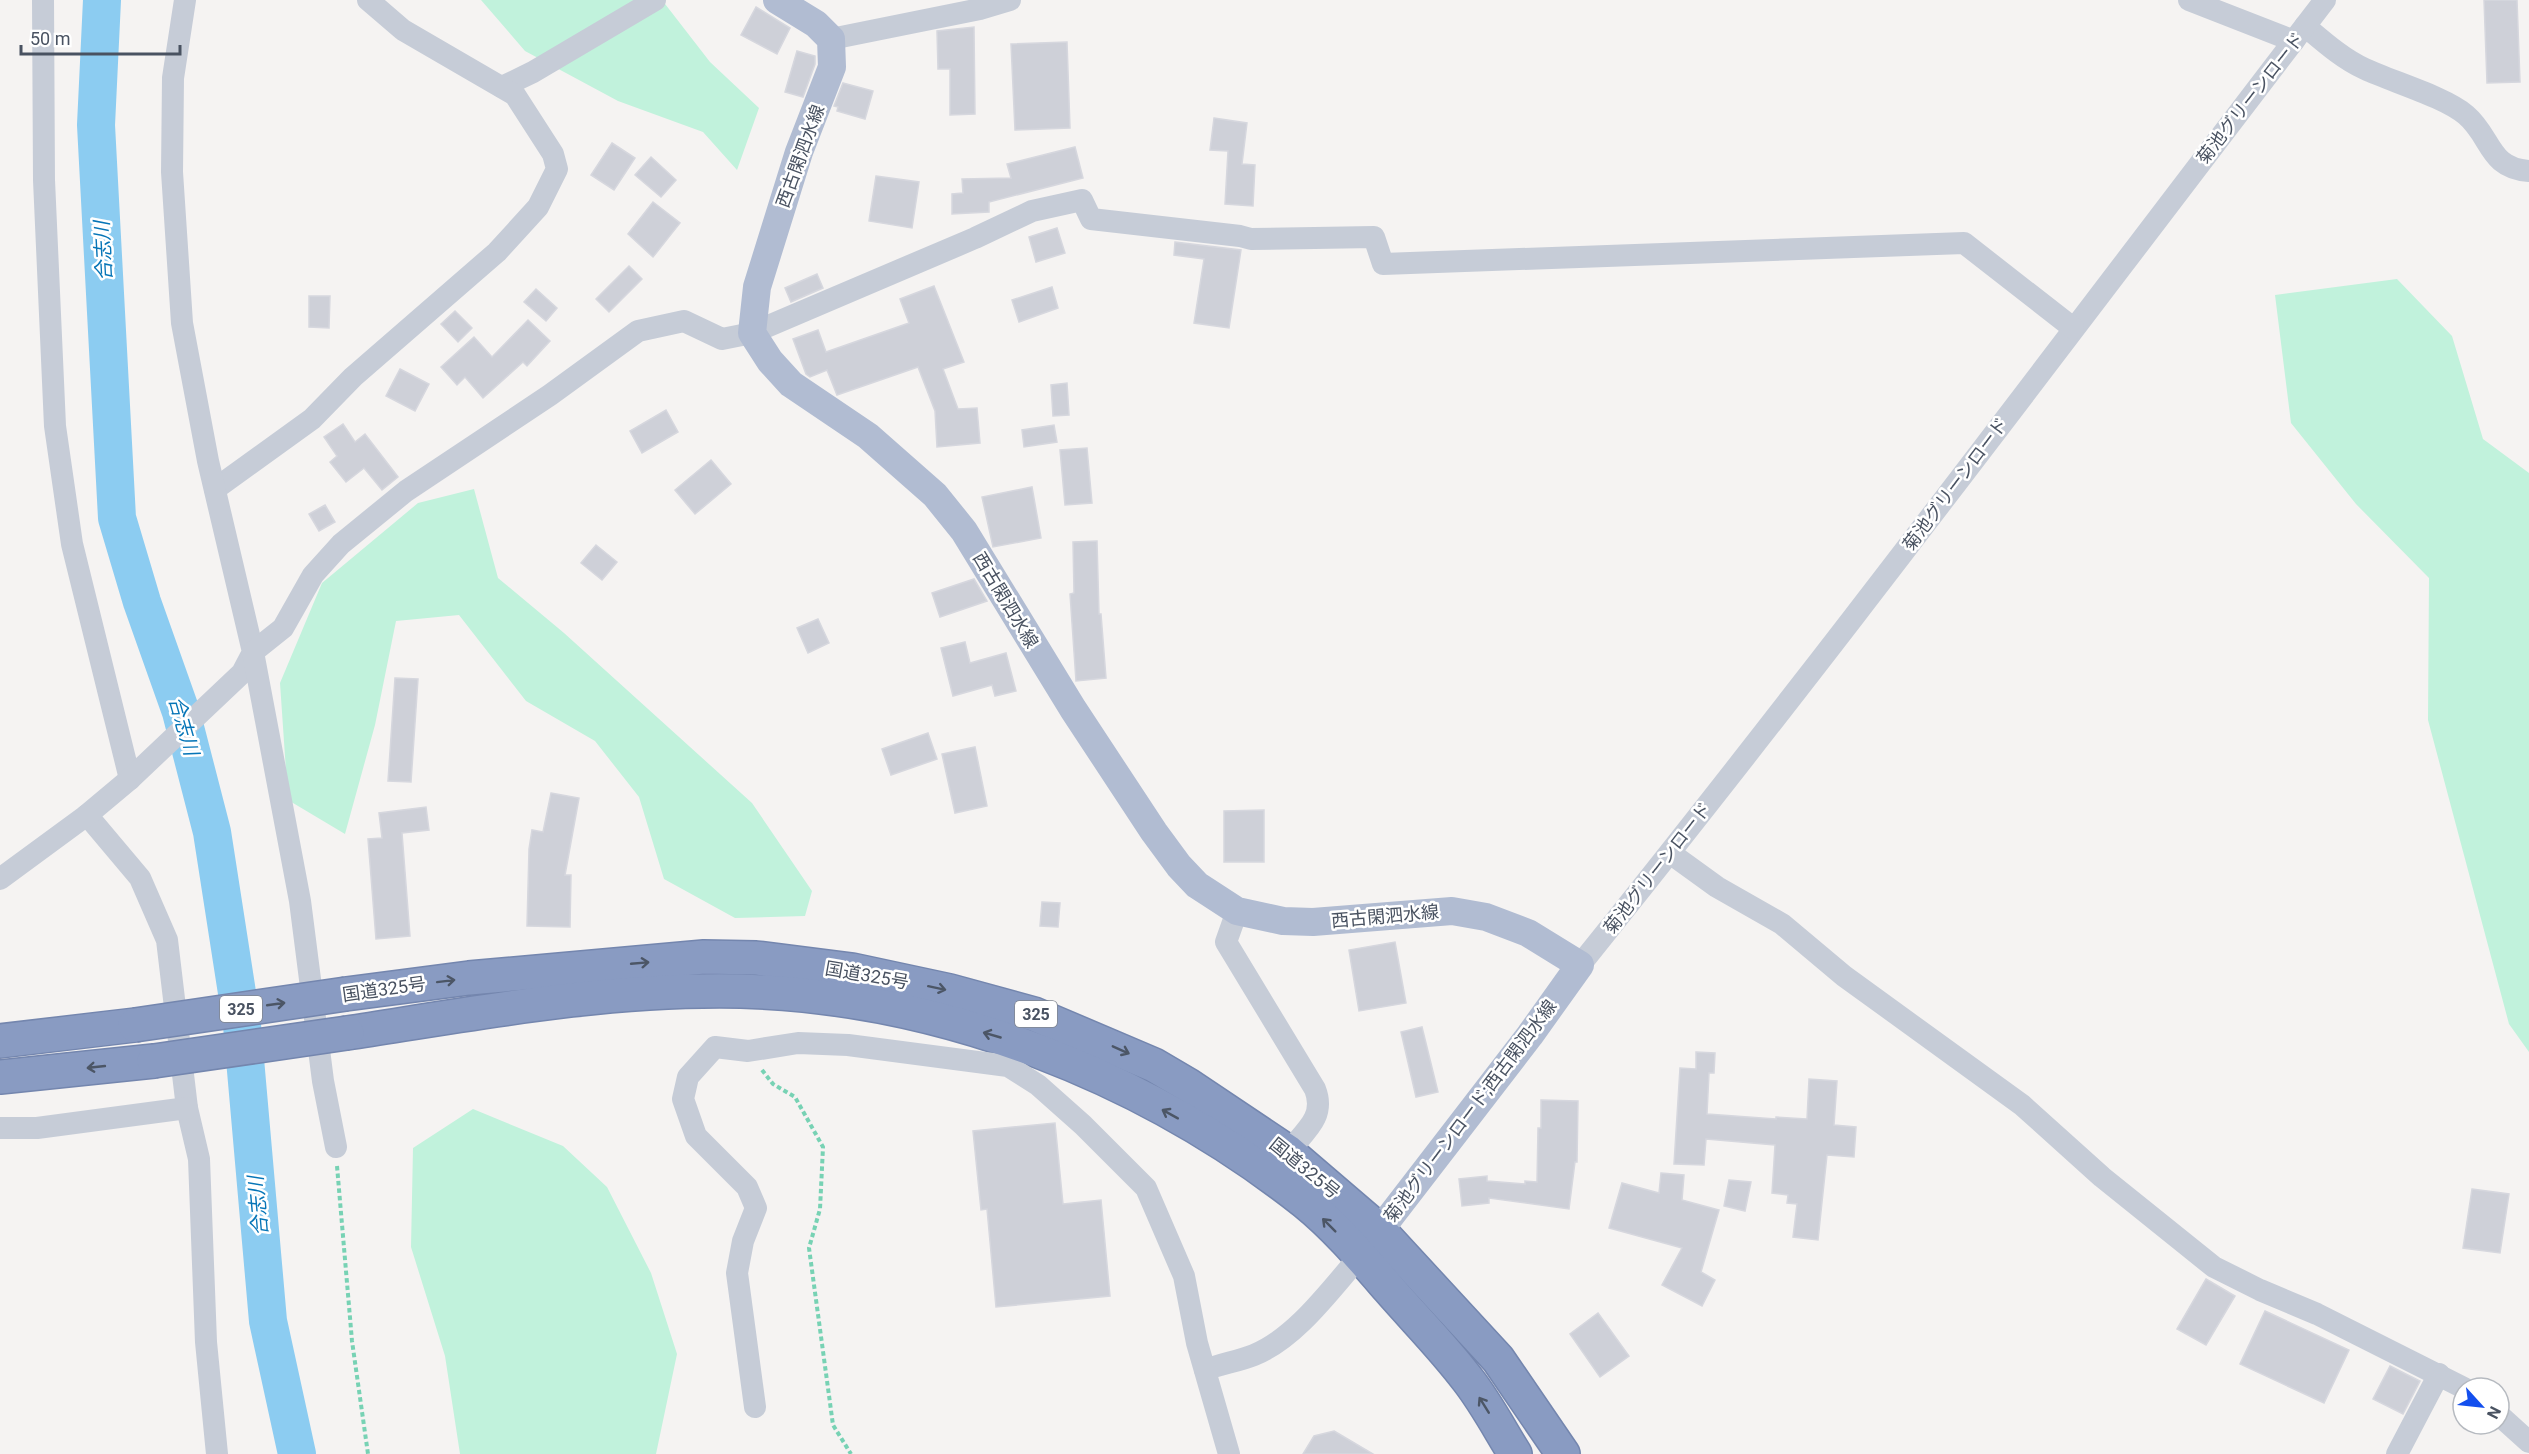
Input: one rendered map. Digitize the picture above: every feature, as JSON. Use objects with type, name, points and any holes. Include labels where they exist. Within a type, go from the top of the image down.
[{"type":"highway","name":"国道325号","points":[[0,1041],[135,1025],[469,978],[704,957],[756,958],[852,970],[950,991],[1034,1014],[1154,1065],[1288,1152],[1379,1230],[1498,1359],[1563,1454]]},
{"type":"highway","name":"国道325号","points":[[0,1077],[154,1061],[511,1007],[652,992],[742,991],[837,998],[938,1019],[1006,1039],[1068,1063],[1171,1113],[1238,1155],[1307,1204],[1360,1256],[1469,1381],[1515,1454]]},
{"type":"main road","points":[[777,0],[816,24],[831,39]]},
{"type":"main road","name":"西古閑泗水線","points":[[831,39],[832,67],[799,152],[757,287],[752,333],[770,361],[791,384],[868,435],[935,495],[964,531],[1073,709],[1154,832],[1179,866],[1197,885],[1237,912],[1283,921],[1313,922],[1452,911],[1486,917],[1528,933],[1580,965]]},
{"type":"main road","name":"菊池グリーンロード;西古閑泗水線","points":[[1360,1256],[1530,1035],[1580,965]]},
{"type":"street","points":[[43,0],[44,180],[55,426],[72,544],[137,773]]},
{"type":"street","points":[[185,0],[174,78],[172,172],[182,323],[198,416],[254,652],[300,900],[323,1081],[336,1147]]},
{"type":"street","points":[[215,489],[312,419],[353,377],[496,252],[538,207],[557,169],[553,154],[515,94],[403,30],[368,0]]},
{"type":"street","points":[[502,87],[533,72],[655,0]]},
{"type":"street","points":[[831,39],[980,9],[1010,0]]},
{"type":"street","points":[[2189,0],[2300,34],[2363,68],[2452,106],[2467,116],[2489,149],[2508,167],[2529,171]]},
{"type":"street","name":"菊池グリーンロード","points":[[1580,965],[1907,548],[2325,0]]},
{"type":"street","points":[[0,879],[87,815],[137,773],[242,673],[254,652],[283,628],[313,574],[356,531],[406,492],[550,395],[638,331],[684,321],[722,339],[752,333],[975,238],[1032,211],[1082,200],[1091,219],[1251,239],[1374,237],[1383,264],[1964,243],[2073,328]]},
{"type":"street","points":[[87,815],[140,878],[166,940],[187,1108],[199,1159],[206,1342],[217,1454]]},
{"type":"street","points":[[1670,853],[1717,887],[1782,924],[1844,976],[2022,1105],[2102,1177],[2214,1267],[2451,1381]]},
{"type":"street","points":[[1237,912],[1226,942],[1315,1089],[1320,1102],[1317,1115],[1288,1152]]},
{"type":"street","points":[[756,1407],[737,1273],[743,1241],[756,1208],[747,1187],[696,1136],[683,1100],[688,1077],[715,1047],[748,1051],[798,1043],[848,1045],[986,1065],[1008,1066],[1038,1084],[1146,1188],[1184,1276],[1197,1343],[1229,1454]]},
{"type":"street","points":[[0,1128],[37,1128],[187,1108]]},
{"type":"street","points":[[1205,1370],[1255,1355],[1276,1343],[1312,1311],[1360,1256]]},
{"type":"street","points":[[2397,1454],[2439,1374]]},
{"type":"street","points":[[2511,1426],[2529,1442]]},
{"type":"path","points":[[748,1051],[773,1084],[795,1097],[823,1148],[820,1209],[809,1248],[833,1425],[851,1454]]},
{"type":"path","points":[[336,1147],[352,1341],[368,1454]]},
{"type":"green space","points":[[481,0],[662,0],[710,62],[759,108],[737,170],[703,132],[618,101],[525,51]]},
{"type":"green space","points":[[2397,279],[2452,336],[2483,439],[2529,473],[2529,1052],[2509,1024],[2428,720],[2429,578],[2356,504],[2291,423],[2275,295]]},
{"type":"green space","points":[[474,489],[498,578],[564,633],[752,803],[812,891],[805,916],[735,918],[664,879],[639,797],[595,741],[526,701],[459,615],[396,621],[375,725],[345,834],[288,800],[280,683],[322,583],[418,503]]},
{"type":"green space","points":[[473,1109],[563,1146],[607,1187],[651,1273],[677,1354],[656,1454],[460,1454],[445,1356],[411,1247],[413,1148]]},
{"type":"building","points":[[2484,0],[2517,0],[2520,82],[2487,83]]},
{"type":"building","points":[[756,7],[790,28],[777,54],[741,35]]},
{"type":"building","points":[[974,27],[975,114],[950,115],[950,69],[938,69],[937,31]]},
{"type":"building","points":[[1067,42],[1070,128],[1015,130],[1011,44]]},
{"type":"building","points":[[797,51],[815,56],[815,64],[803,97],[785,92]]},
{"type":"building","points":[[843,83],[873,91],[865,119],[837,111],[838,107],[834,106]]},
{"type":"building","points":[[1214,118],[1247,123],[1242,164],[1255,165],[1253,206],[1225,204],[1228,151],[1210,150]]},
{"type":"building","points":[[612,143],[635,158],[614,190],[591,175]]},
{"type":"building","points":[[1075,147],[1083,178],[989,202],[989,212],[952,214],[952,194],[963,193],[962,179],[1011,178],[1007,164]]},
{"type":"building","points":[[651,157],[676,180],[661,197],[635,175]]},
{"type":"building","points":[[876,176],[919,182],[912,228],[869,221]]},
{"type":"building","points":[[653,202],[680,223],[653,257],[628,234]]},
{"type":"building","points":[[1057,228],[1065,253],[1036,262],[1029,237]]},
{"type":"building","points":[[1175,242],[1241,250],[1229,328],[1194,323],[1204,259],[1174,255]]},
{"type":"building","points":[[629,266],[642,279],[609,312],[596,299]]},
{"type":"building","points":[[817,274],[823,288],[791,302],[785,288]]},
{"type":"building","points":[[934,286],[964,362],[943,369],[958,409],[977,408],[980,443],[937,447],[935,411],[918,367],[837,395],[827,370],[810,377],[806,374],[793,339],[818,330],[826,352],[909,323],[900,299]]},
{"type":"building","points":[[1052,287],[1058,308],[1019,322],[1012,300]]},
{"type":"building","points":[[536,289],[557,308],[546,321],[524,302]]},
{"type":"building","points":[[309,296],[330,296],[329,328],[309,327]]},
{"type":"building","points":[[455,311],[472,328],[458,342],[441,324]]},
{"type":"building","points":[[528,320],[550,341],[527,366],[523,362],[483,398],[465,377],[457,385],[441,367],[474,337],[492,357]]},
{"type":"building","points":[[400,369],[429,384],[415,411],[386,396]]},
{"type":"building","points":[[1067,383],[1069,415],[1053,416],[1051,385]]},
{"type":"building","points":[[666,410],[678,432],[642,453],[630,431]]},
{"type":"building","points":[[343,424],[355,442],[365,434],[398,477],[382,490],[364,468],[346,482],[330,462],[337,456],[324,437]]},
{"type":"building","points":[[1054,425],[1057,442],[1024,447],[1022,430]]},
{"type":"building","points":[[1087,448],[1092,503],[1065,505],[1060,450]]},
{"type":"building","points":[[711,460],[731,484],[695,514],[675,490]]},
{"type":"building","points":[[1032,487],[1041,538],[993,547],[982,497]]},
{"type":"building","points":[[325,505],[335,522],[319,531],[309,514]]},
{"type":"building","points":[[1097,541],[1099,614],[1101,614],[1106,678],[1076,681],[1070,594],[1074,593],[1073,542]]},
{"type":"building","points":[[596,545],[617,562],[602,580],[581,563]]},
{"type":"building","points":[[974,579],[987,601],[940,617],[932,593]]},
{"type":"building","points":[[818,619],[829,643],[808,653],[797,628]]},
{"type":"building","points":[[965,642],[970,663],[1006,653],[1016,691],[995,696],[992,685],[953,696],[941,648]]},
{"type":"building","points":[[395,678],[418,679],[411,782],[388,781]]},
{"type":"building","points":[[928,733],[937,759],[891,775],[882,749]]},
{"type":"building","points":[[975,747],[987,806],[955,813],[942,754]]},
{"type":"building","points":[[551,793],[579,798],[565,875],[571,875],[570,927],[527,926],[529,849],[532,830],[543,832]]},
{"type":"building","points":[[426,807],[429,830],[402,833],[410,936],[376,939],[368,839],[382,838],[379,813]]},
{"type":"building","points":[[1264,810],[1264,862],[1224,862],[1224,811]]},
{"type":"building","points":[[1042,902],[1060,903],[1058,927],[1040,926]]},
{"type":"building","points":[[1395,942],[1406,1003],[1359,1011],[1349,950]]},
{"type":"building","points":[[1422,1027],[1438,1092],[1416,1097],[1401,1032]]},
{"type":"building","points":[[1696,1052],[1715,1053],[1714,1073],[1709,1073],[1707,1114],[1807,1119],[1809,1079],[1837,1081],[1834,1125],[1856,1127],[1854,1157],[1827,1155],[1818,1240],[1793,1237],[1797,1204],[1787,1203],[1788,1195],[1772,1193],[1775,1145],[1706,1139],[1704,1165],[1674,1164],[1680,1068],[1696,1069]]},
{"type":"building","points":[[1541,1100],[1578,1101],[1577,1162],[1575,1162],[1569,1209],[1489,1198],[1489,1203],[1462,1206],[1459,1179],[1487,1176],[1487,1181],[1525,1184],[1525,1181],[1537,1182]]},
{"type":"building","points":[[1055,1123],[1063,1204],[1101,1200],[1110,1296],[996,1307],[987,1209],[981,1210],[973,1131]]},
{"type":"building","points":[[1661,1173],[1684,1175],[1682,1200],[1719,1210],[1701,1272],[1715,1280],[1702,1306],[1662,1285],[1682,1248],[1609,1228],[1622,1183],[1659,1193]]},
{"type":"building","points":[[1729,1180],[1751,1182],[1745,1211],[1724,1206]]},
{"type":"building","points":[[2472,1189],[2509,1194],[2500,1253],[2463,1248]]},
{"type":"building","points":[[2206,1279],[2235,1296],[2206,1345],[2177,1329]]},
{"type":"building","points":[[2265,1311],[2349,1350],[2324,1403],[2240,1364]]},
{"type":"building","points":[[1598,1313],[1629,1356],[1600,1377],[1570,1334]]},
{"type":"building","points":[[2390,1366],[2420,1381],[2403,1414],[2373,1399]]},
{"type":"building","points":[[1334,1431],[1373,1454],[1303,1454],[1314,1436]]},
{"type":"waterway","name":"合志川","points":[[102,0],[96,125],[117,518],[142,602],[181,712],[212,832],[242,1025],[268,1321],[297,1454]]}]
